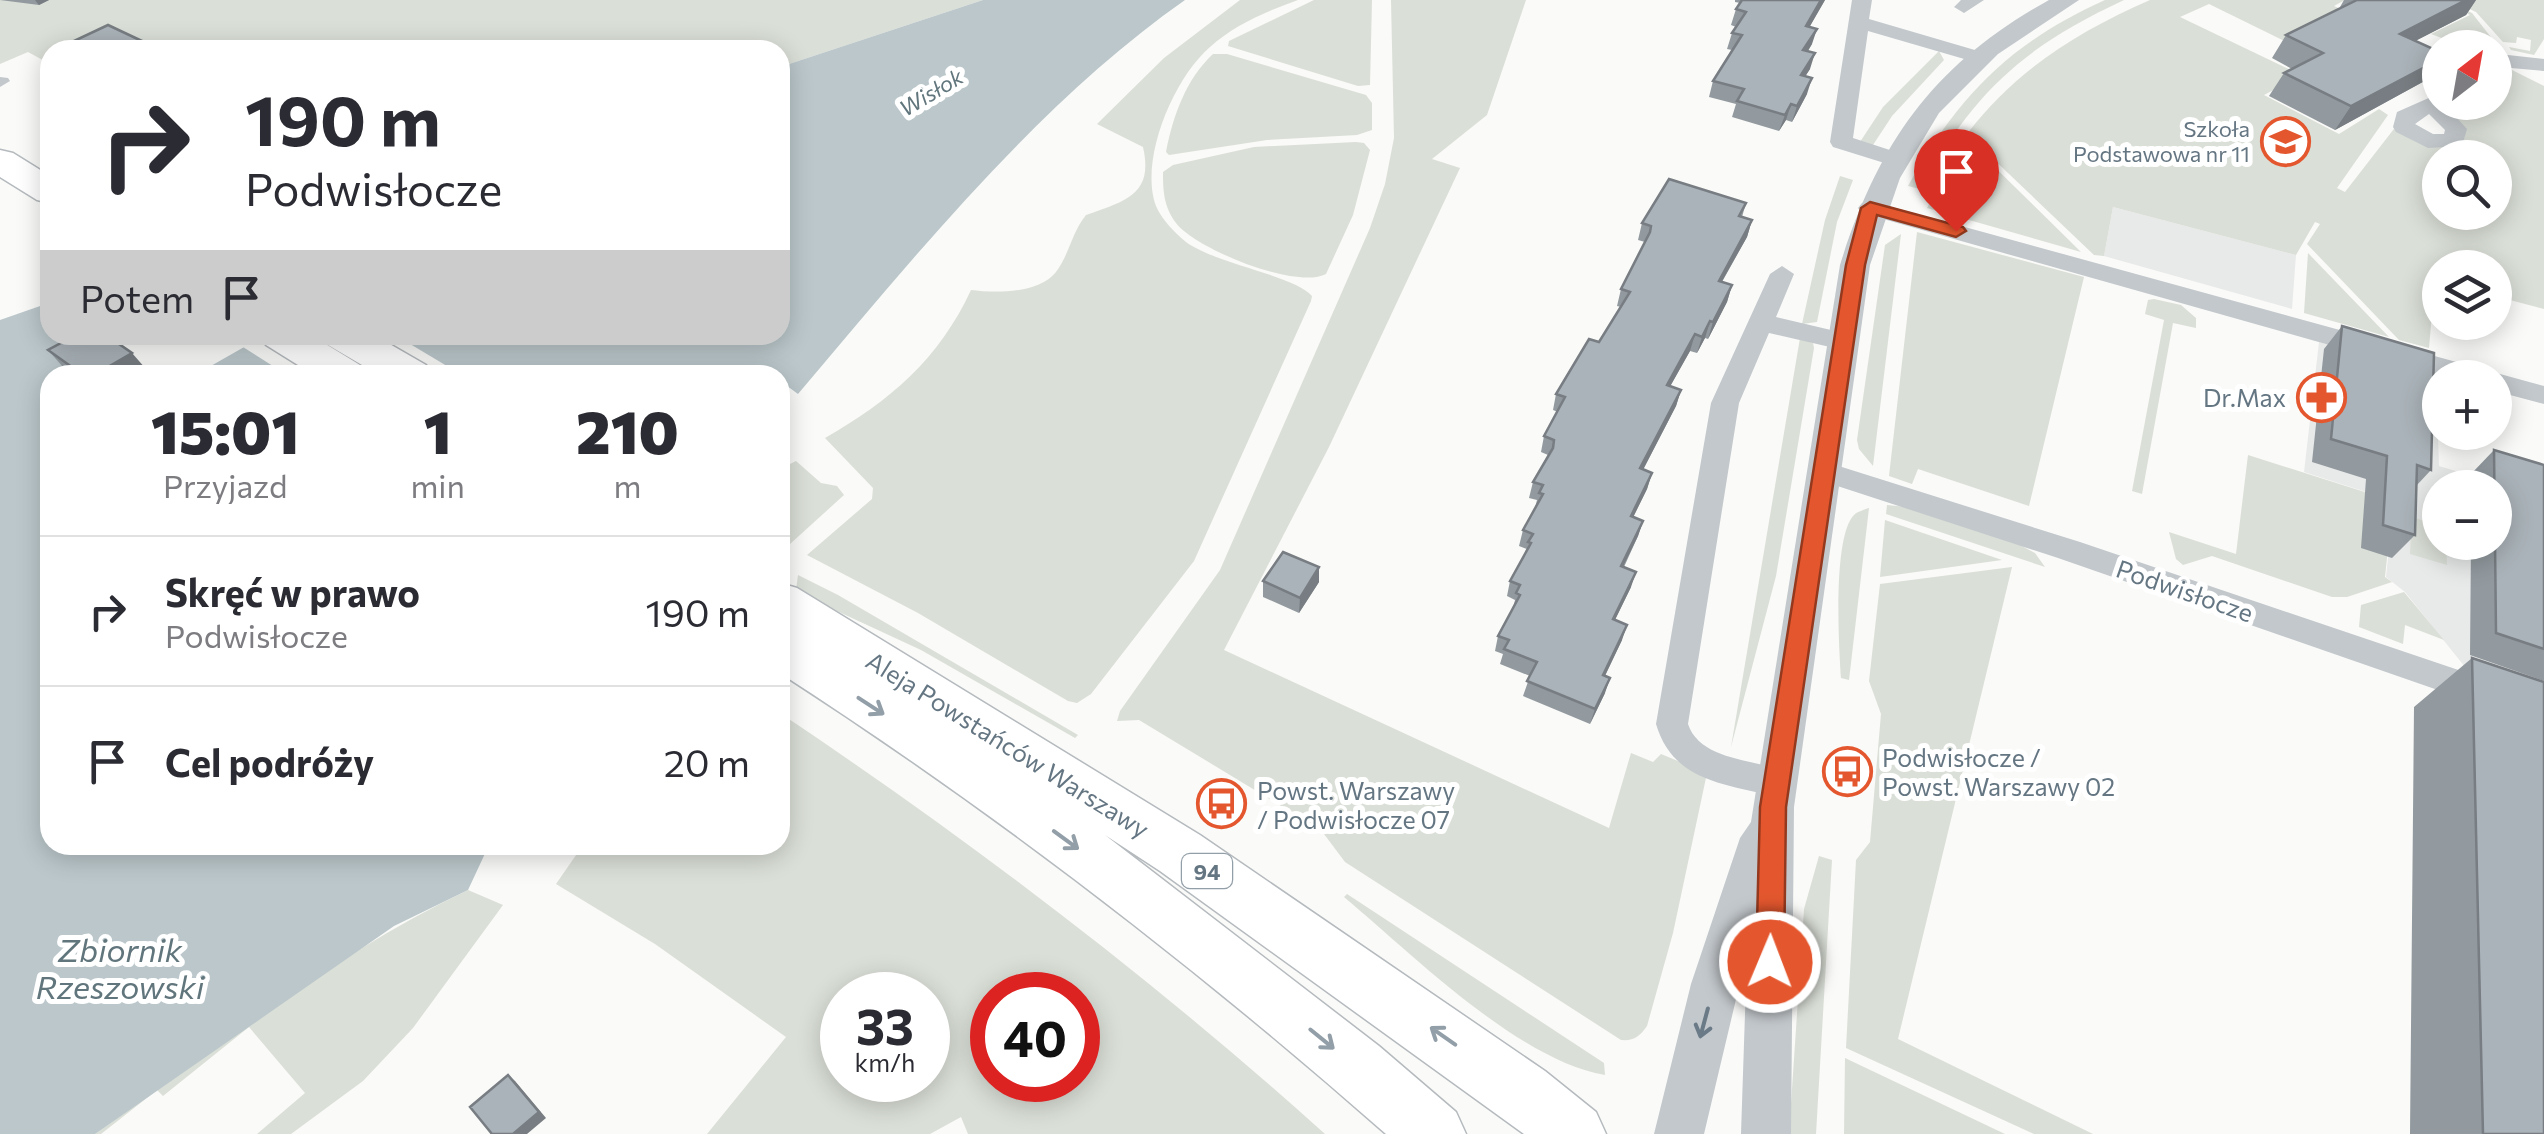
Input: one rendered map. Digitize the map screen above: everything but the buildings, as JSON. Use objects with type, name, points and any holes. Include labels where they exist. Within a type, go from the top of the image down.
[{"type":"main road","points":[[0,128],[40,153]]},
{"type":"main road","points":[[0,161],[40,186]]},
{"type":"main road","points":[[297,345],[329,365]]},
{"type":"main road","points":[[360,345],[394,365]]},
{"type":"main road","name":"Aleja Powstańców Warszawy","points":[[790,608],[1180,853],[1523,1092],[1574,1134]]},
{"type":"main road","name":"Aleja Powstańców Warszawy","points":[[790,654],[987,782],[1152,903],[1434,1134]]},
{"type":"street","points":[[1766,1134],[1775,794],[1855,265],[1870,208],[1894,159],[1928,106],[1978,57],[2068,0]]},
{"type":"street","points":[[1894,159],[1841,142],[1860,11],[1978,57]]},
{"type":"street","points":[[2512,62],[2544,66]]},
{"type":"street","points":[[1870,208],[2422,362]]},
{"type":"street","points":[[1775,794],[1680,749],[1672,724],[1724,403],[1782,274]]},
{"type":"street","points":[[1763,323],[1843,341]]},
{"type":"street","points":[[2512,387],[2544,395]]},
{"type":"street","name":"Podwisłocze","points":[[1826,472],[2070,550],[2543,713],[2544,729]]},
{"type":"street","points":[[1679,1134],[1687,1088],[1730,928],[1775,794]]},
{"type":"shaded area","points":[[0,0],[983,0],[790,64],[790,40],[40,40],[40,59],[28,52],[0,64]]},
{"type":"shaded area","points":[[1240,0],[1298,0],[1230,32],[1197,60],[1174,96],[1157,139],[1154,200],[1163,218],[1186,242],[1216,257],[1290,282],[1312,296],[1311,301],[1194,561],[1091,694],[1077,703],[1068,701],[918,613],[807,555],[872,499],[873,488],[825,438],[871,409],[910,376],[944,337],[971,290],[992,292],[1039,285],[1056,272],[1086,215],[1133,194],[1144,176],[1143,147],[1097,124],[1164,58]]},
{"type":"shaded area","points":[[1314,0],[1372,0],[1370,85],[1358,86],[1228,46],[1229,41]]},
{"type":"shaded area","points":[[1391,0],[1526,0],[1487,115],[1432,159],[1460,168],[1329,447],[1224,650],[1609,828],[1631,753],[1653,762],[1661,754],[1707,773],[1673,933],[1647,1026],[1629,1040],[1621,1040],[1345,862],[1321,830],[1139,720],[1117,721],[1120,711],[1220,570],[1370,228],[1385,184],[1394,138]]},
{"type":"shaded area","points":[[2105,0],[2124,0],[2057,36],[2004,76],[1960,125],[1920,189],[1908,186],[1947,125],[1990,75],[2041,35]]},
{"type":"shaded area","name":"Szkoła Podstawowa nr 11","points":[[2150,0],[2345,0],[2334,6],[2375,25],[2313,55],[2209,4],[2180,17],[2320,84],[2283,85],[2264,95],[2339,134],[2379,109],[2388,115],[2337,188],[2345,192],[2397,125],[2453,140],[2422,140],[2422,230],[2512,230],[2512,140],[2461,140],[2466,131],[2455,120],[2512,120],[2512,70],[2544,86],[2544,309],[2512,301],[2512,250],[2422,250],[2422,340],[2430,340],[2429,348],[2399,340],[2307,244],[2320,224],[2315,222],[2296,255],[2113,207],[2104,256],[2094,255],[1967,134],[2027,72],[2073,40]]},
{"type":"shaded area","points":[[2450,0],[2544,0],[2544,39],[2534,55],[2512,50],[2530,51],[2531,40],[2517,37],[2516,43],[2512,43],[2512,30],[2492,30],[2476,12]]},
{"type":"shaded area","points":[[2445,1],[2472,13],[2485,30],[2439,30],[2470,15]]},
{"type":"shaded area","points":[[1939,51],[1944,60],[1892,116],[1873,145],[1858,145],[1883,107]]},
{"type":"shaded area","points":[[1213,54],[1227,54],[1366,95],[1372,103],[1372,130],[1357,135],[1267,140],[1169,155],[1169,138],[1182,99]]},
{"type":"shaded area","points":[[1965,138],[2081,252],[1927,208]]},
{"type":"shaded area","points":[[1364,143],[1370,150],[1353,215],[1326,274],[1312,277],[1271,272],[1224,255],[1187,233],[1176,223],[1167,205],[1163,172],[1173,165],[1254,147]]},
{"type":"shaded area","points":[[1840,176],[1853,180],[1837,222],[1817,322],[1802,324],[1825,220]]},
{"type":"shaded area","points":[[2113,207],[2296,255],[2292,309],[2104,256]]},
{"type":"shaded area","points":[[1917,232],[2084,277],[2029,506],[1918,469],[1912,484],[1889,476]]},
{"type":"shaded area","points":[[1901,234],[1873,466],[1859,449],[1857,440],[1885,245]]},
{"type":"shaded area","points":[[2308,253],[2389,337],[2304,313]]},
{"type":"shaded area","points":[[2148,300],[2181,305],[2196,318],[2196,328],[2173,323],[2142,494],[2132,491],[2164,320],[2145,314]]},
{"type":"shaded area","points":[[1800,338],[1813,343],[1814,348],[1776,576],[1731,747]]},
{"type":"shaded area","points":[[2319,342],[2422,372],[2422,450],[2438,450],[2439,466],[2452,470],[2422,470],[2422,560],[2512,560],[2512,488],[2544,498],[2544,701],[2473,677],[2405,592],[2386,577],[2394,501],[2304,472]]},
{"type":"shaded area","points":[[2248,455],[2393,501],[2385,577],[2392,582],[2347,597],[2332,597],[2212,556],[2183,565],[2176,559],[2169,532],[2236,554]]},
{"type":"shaded area","points":[[796,461],[821,483],[837,486],[844,495],[790,544],[790,464]]},
{"type":"shaded area","points":[[1887,505],[1907,507],[2020,545],[2035,553],[2045,567],[1886,514]]},
{"type":"shaded area","points":[[1869,508],[1849,680],[1841,678],[1840,567],[1848,526],[1855,514]]},
{"type":"shaded area","points":[[2412,517],[2422,520],[2422,558],[2410,554]]},
{"type":"shaded area","points":[[1885,520],[2002,560],[1880,577]]},
{"type":"shaded area","points":[[2012,567],[1898,1039],[2093,1134],[2034,1134],[1846,1048],[1856,860],[1870,842],[1881,714],[1869,681],[1880,584]]},
{"type":"shaded area","points":[[798,575],[1078,735],[1075,738],[921,650],[811,599],[796,590]]},
{"type":"shaded area","points":[[2404,592],[2444,640],[2405,625],[2403,644],[2359,627],[2361,605]]},
{"type":"shaded area","points":[[790,720],[922,811],[1060,914],[1195,1021],[1325,1134],[968,1134],[961,1117],[930,1134],[707,1134],[786,1037],[655,944],[556,884],[576,855],[790,855]]},
{"type":"shaded area","points":[[1819,856],[1832,860],[1816,1134],[1789,1134],[1804,909]]},
{"type":"shaded area","points":[[468,890],[503,905],[413,1028],[363,1081],[291,1134],[257,1134],[305,1093],[249,1027],[163,1096],[157,1090],[101,1134],[95,1134],[231,1036],[323,973],[418,915]]},
{"type":"shaded area","points":[[1347,894],[1604,1063],[1605,1075],[1572,1066],[1502,1027],[1401,946],[1344,897]]},
{"type":"shaded area","points":[[1845,1058],[2005,1134],[1844,1134]]},
{"type":"water","name":"Wisłok","points":[[983,0],[1185,0],[1131,41],[1029,134],[933,236],[798,394],[790,388],[790,365],[212,365],[248,345],[790,345],[790,64]]},
{"type":"water","name":"Zbiornik Rzeszowski","points":[[40,306],[40,345],[90,345],[80,365],[40,365],[40,855],[484,855],[468,890],[394,926],[95,1134],[0,1134],[0,320]]},
{"type":"pier","points":[[412,345],[445,365],[271,365],[243,347]]},
{"type":"place","name":"Szkoła Podstawowa nr 11","points":[[2285,141]]},
{"type":"place","name":"Dr.Max","points":[[2321,397]]},
{"type":"place","name":"Podwisłocze / Powst. Warszawy 02","points":[[1847,771]]},
{"type":"place","name":"Powst. Warszawy / Podwisłocze 07","points":[[1222,804]]},
{"type":"route","points":[[1770,962],[1773,807],[1855,265],[1870,208],[1956,231]]}]
